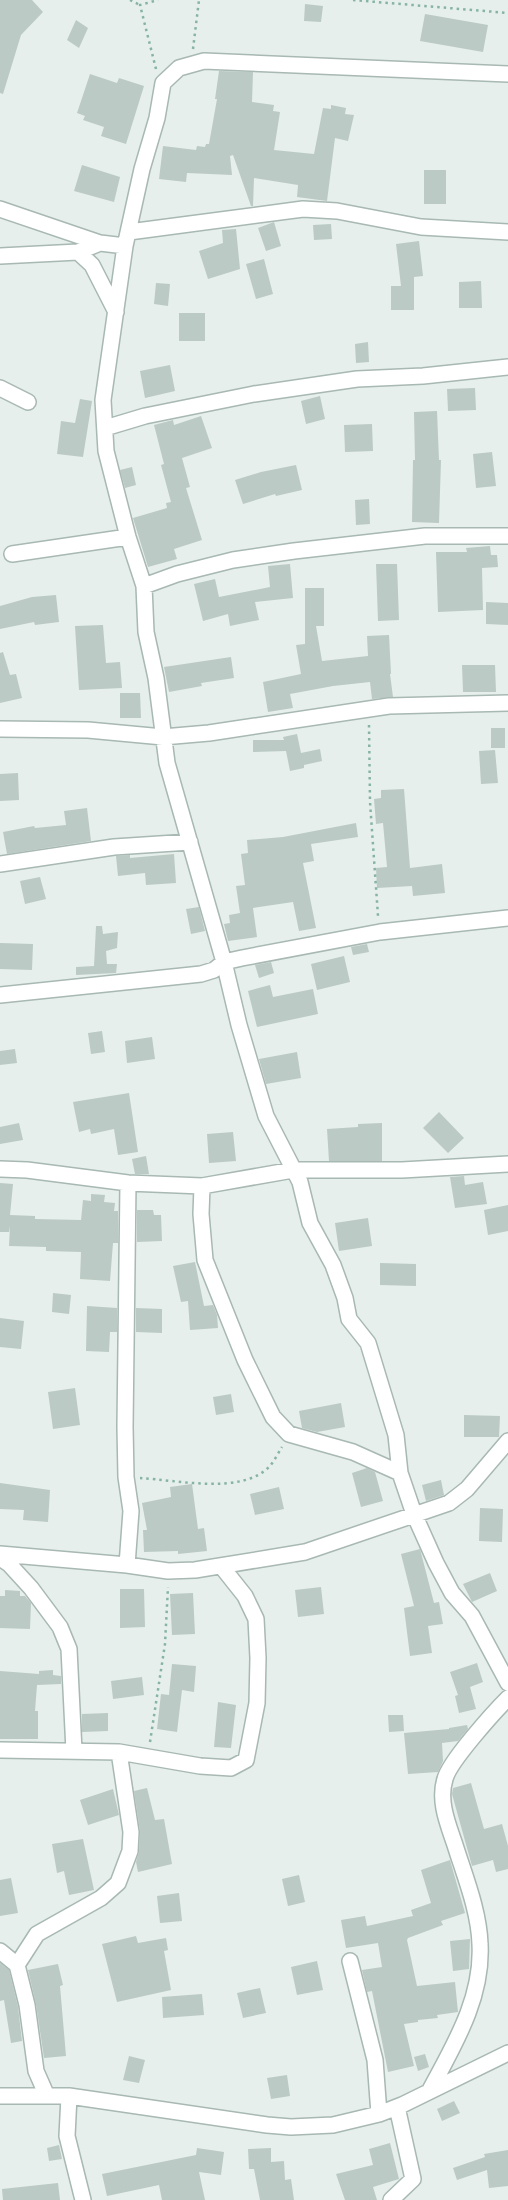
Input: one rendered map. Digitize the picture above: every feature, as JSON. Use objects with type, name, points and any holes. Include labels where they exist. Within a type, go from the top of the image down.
[{"type":"street","points":[[508,74],[204,61],[179,68],[163,83],[157,118],[142,169],[127,239],[103,400],[106,451],[128,537],[144,586],[146,632],[156,678],[167,763],[266,1116],[300,1182],[310,1224],[333,1265],[345,1298],[349,1319],[368,1343],[396,1435],[400,1473],[414,1514],[452,1593],[472,1616],[508,1683]]},
{"type":"street","points":[[0,210],[100,243]]},
{"type":"street","points":[[0,256],[78,252],[100,243],[303,210],[337,212],[421,227],[508,232]]},
{"type":"street","points":[[78,252],[92,265],[116,312]]},
{"type":"street","points":[[106,428],[145,416],[264,393],[357,379],[423,376],[508,367]]},
{"type":"street","points":[[0,388],[28,402]]},
{"type":"street","points":[[144,586],[177,574],[233,560],[313,549],[425,536],[508,536]]},
{"type":"street","points":[[12,554],[128,537]]},
{"type":"street","points":[[0,729],[88,730],[163,737],[209,733],[368,708],[508,703]]},
{"type":"street","points":[[0,864],[114,847],[190,842]]},
{"type":"street","points":[[0,995],[182,977],[214,970],[224,962],[380,932],[508,918]]},
{"type":"street","points":[[0,1169],[27,1170],[128,1183],[202,1186],[293,1170],[402,1170],[508,1164]]},
{"type":"street","points":[[127,1565],[131,1511],[126,1477],[125,1427],[128,1183]]},
{"type":"street","points":[[202,1186],[201,1214],[205,1260],[260,1394],[273,1416],[289,1434],[353,1452],[400,1473]]},
{"type":"street","points":[[0,1556],[127,1565],[168,1571],[222,1567],[305,1552],[449,1503],[467,1489],[508,1441]]},
{"type":"street","points":[[0,1556],[31,1588],[60,1627],[69,1649],[74,1751]]},
{"type":"street","points":[[0,1750],[119,1752],[200,1766],[230,1768],[246,1760],[257,1703],[258,1658],[256,1619],[245,1596],[222,1567]]},
{"type":"street","points":[[430,2090],[468,2016],[478,1980],[480,1945],[477,1920],[442,1800],[445,1777],[456,1760],[508,1698]]},
{"type":"street","points":[[17,1965],[37,1934],[101,1898],[118,1883],[130,1851],[131,1832],[119,1752]]},
{"type":"street","points":[[0,1951],[17,1965],[27,2004],[36,2071],[47,2096]]},
{"type":"street","points":[[350,1962],[375,2060],[379,2114]]},
{"type":"street","points":[[0,2096],[69,2096],[275,2126],[332,2125],[379,2114],[397,2107],[508,2054]]},
{"type":"street","points":[[69,2096],[67,2136],[83,2200]]},
{"type":"street","points":[[391,2200],[413,2179],[397,2107]]},
{"type":"path","points":[[130,0],[140,5],[158,0]]},
{"type":"path","points":[[187,56],[193,49],[199,0]]},
{"type":"path","points":[[353,0],[508,13]]},
{"type":"path","points":[[140,5],[158,77],[163,83]]},
{"type":"path","points":[[368,708],[370,802],[380,932]]},
{"type":"path","points":[[126,1477],[216,1484],[238,1483],[254,1478],[270,1467],[289,1434]]},
{"type":"path","points":[[148,1756],[165,1644],[168,1571]]},
{"type":"building","points":[[0,0],[32,0],[43,12],[21,35],[3,94],[0,93]]},
{"type":"building","points":[[305,4],[323,6],[321,22],[304,21]]},
{"type":"building","points":[[425,14],[488,25],[483,52],[420,41]]},
{"type":"building","points":[[76,20],[88,28],[79,48],[67,40]]},
{"type":"building","points":[[219,71],[253,72],[252,102],[274,105],[273,111],[280,112],[274,150],[314,154],[323,108],[331,109],[331,105],[346,108],[345,114],[354,115],[348,141],[335,138],[327,201],[297,197],[298,185],[254,178],[253,206],[251,206],[233,155],[230,156],[232,175],[187,173],[186,182],[159,179],[163,146],[196,150],[197,146],[205,147],[206,144],[209,144],[217,99],[215,99]]},
{"type":"building","points":[[90,74],[117,83],[119,78],[144,86],[126,144],[101,136],[104,127],[83,120],[85,116],[77,113]]},
{"type":"building","points":[[82,165],[120,177],[114,202],[74,191]]},
{"type":"building","points":[[424,170],[446,170],[446,204],[424,204]]},
{"type":"building","points":[[274,222],[281,246],[266,251],[258,228]]},
{"type":"building","points":[[331,224],[332,239],[314,240],[313,225]]},
{"type":"building","points":[[236,229],[240,269],[208,279],[199,251],[223,243],[222,230]]},
{"type":"building","points":[[419,241],[423,276],[414,277],[414,310],[391,310],[391,286],[401,286],[396,244]]},
{"type":"building","points":[[264,259],[273,294],[256,299],[246,264]]},
{"type":"building","points":[[481,281],[482,308],[459,308],[459,282]]},
{"type":"building","points":[[156,283],[170,284],[168,306],[154,304]]},
{"type":"building","points":[[179,313],[205,313],[205,341],[179,341]]},
{"type":"building","points":[[368,342],[369,362],[356,363],[355,344]]},
{"type":"building","points":[[170,365],[175,391],[145,398],[140,371]]},
{"type":"building","points":[[475,388],[476,410],[448,411],[447,389]]},
{"type":"building","points":[[320,396],[325,419],[306,424],[301,401]]},
{"type":"building","points":[[80,399],[92,401],[83,457],[57,454],[61,421],[75,423]]},
{"type":"building","points":[[437,411],[439,460],[441,460],[439,523],[412,522],[413,460],[415,460],[414,412]]},
{"type":"building","points":[[201,416],[212,448],[182,458],[190,487],[186,488],[202,540],[174,549],[177,559],[148,567],[133,518],[167,508],[166,503],[171,502],[161,465],[164,464],[154,425],[173,420],[174,425]]},
{"type":"building","points":[[372,424],[373,451],[345,452],[344,425]]},
{"type":"building","points":[[492,452],[496,486],[476,488],[473,454]]},
{"type":"building","points":[[296,465],[302,490],[276,496],[275,494],[243,504],[235,480],[261,472]]},
{"type":"building","points":[[132,467],[136,485],[125,488],[120,470]]},
{"type":"building","points":[[369,499],[370,524],[356,525],[355,500]]},
{"type":"building","points":[[490,546],[491,555],[497,555],[498,567],[482,568],[483,610],[438,612],[436,552],[467,552],[466,548]]},
{"type":"building","points":[[290,564],[293,598],[255,602],[259,620],[230,626],[228,614],[203,621],[194,584],[215,579],[219,597],[270,587],[268,566]]},
{"type":"building","points":[[376,564],[397,564],[399,620],[378,621]]},
{"type":"building","points":[[305,588],[324,588],[324,626],[316,626],[322,661],[368,656],[367,636],[389,635],[390,674],[393,697],[372,699],[370,682],[333,686],[290,694],[293,708],[268,712],[263,682],[301,674],[296,645],[305,644]]},
{"type":"building","points":[[56,595],[59,622],[35,625],[34,622],[0,629],[0,606],[32,597]]},
{"type":"building","points":[[486,602],[508,603],[508,625],[486,624]]},
{"type":"building","points":[[103,625],[106,663],[120,662],[122,688],[79,690],[75,626]]},
{"type":"building","points":[[3,652],[10,675],[16,674],[22,698],[0,703],[0,653]]},
{"type":"building","points":[[231,657],[234,678],[201,683],[202,686],[169,692],[164,667]]},
{"type":"building","points":[[462,665],[495,665],[496,692],[463,692]]},
{"type":"building","points":[[120,693],[140,693],[141,718],[120,718]]},
{"type":"building","points":[[491,728],[505,728],[505,748],[491,748]]},
{"type":"building","points":[[297,734],[301,753],[320,749],[322,761],[304,765],[304,768],[290,771],[286,751],[253,752],[253,740],[284,740],[283,737]]},
{"type":"building","points":[[495,750],[498,783],[481,784],[479,751]]},
{"type":"building","points":[[18,773],[19,800],[0,801],[0,774]]},
{"type":"building","points":[[404,789],[410,868],[442,864],[445,893],[413,896],[412,886],[377,888],[376,868],[387,867],[383,823],[376,824],[374,799],[381,798],[381,790]]},
{"type":"building","points":[[87,808],[91,841],[7,854],[3,832],[34,826],[35,828],[66,825],[64,811]]},
{"type":"building","points":[[356,823],[358,837],[311,844],[314,861],[303,863],[316,928],[299,931],[293,902],[253,908],[257,937],[228,941],[224,924],[230,923],[229,915],[240,913],[236,886],[245,885],[241,854],[248,853],[247,840],[283,837]]},
{"type":"building","points":[[174,854],[176,883],[146,885],[145,873],[118,876],[116,856],[130,855],[130,858]]},
{"type":"building","points":[[40,877],[46,899],[25,904],[20,881]]},
{"type":"building","points":[[199,907],[205,931],[191,934],[186,909]]},
{"type":"building","points":[[96,926],[102,926],[103,934],[118,932],[117,948],[106,951],[107,964],[117,964],[116,973],[76,975],[76,967],[94,966]]},
{"type":"building","points":[[0,943],[33,944],[32,970],[0,969]]},
{"type":"building","points":[[367,944],[369,952],[353,955],[351,947]]},
{"type":"building","points":[[344,956],[350,982],[317,990],[311,964]]},
{"type":"building","points":[[271,962],[274,973],[259,978],[255,965]]},
{"type":"building","points":[[270,985],[273,997],[313,989],[318,1014],[257,1027],[248,991]]},
{"type":"building","points":[[102,1031],[105,1052],[91,1054],[88,1033]]},
{"type":"building","points":[[152,1037],[155,1059],[127,1063],[125,1041]]},
{"type":"building","points":[[15,1049],[17,1063],[0,1065],[0,1051]]},
{"type":"building","points":[[297,1052],[301,1078],[266,1084],[259,1059]]},
{"type":"building","points":[[129,1093],[138,1152],[118,1155],[114,1129],[91,1134],[90,1129],[79,1132],[73,1102]]},
{"type":"building","points":[[439,1112],[464,1138],[448,1153],[423,1128]]},
{"type":"building","points":[[19,1123],[23,1140],[0,1144],[0,1127]]},
{"type":"building","points":[[382,1123],[382,1161],[329,1161],[327,1129],[358,1127],[358,1124]]},
{"type":"building","points":[[233,1132],[236,1161],[209,1163],[207,1134]]},
{"type":"building","points":[[146,1156],[149,1174],[135,1174],[132,1159]]},
{"type":"building","points":[[464,1176],[465,1185],[483,1182],[487,1204],[455,1208],[450,1177]]},
{"type":"building","points":[[0,1183],[13,1184],[10,1215],[35,1216],[35,1219],[81,1220],[83,1200],[91,1201],[91,1194],[105,1195],[104,1202],[115,1203],[114,1211],[118,1211],[118,1243],[113,1243],[110,1281],[80,1279],[81,1252],[46,1251],[46,1247],[9,1246],[10,1226],[9,1232],[0,1232]]},
{"type":"building","points":[[508,1205],[508,1231],[488,1235],[484,1210]]},
{"type":"building","points":[[137,1210],[153,1210],[154,1215],[161,1215],[162,1241],[137,1242]]},
{"type":"building","points":[[368,1218],[372,1246],[339,1251],[335,1223]]},
{"type":"building","points":[[195,1262],[204,1306],[213,1305],[217,1315],[218,1328],[190,1330],[188,1301],[181,1302],[173,1266]]},
{"type":"building","points":[[380,1263],[416,1264],[416,1286],[380,1285]]},
{"type":"building","points":[[53,1293],[71,1295],[69,1314],[52,1312]]},
{"type":"building","points":[[87,1306],[117,1308],[117,1332],[110,1332],[109,1352],[86,1351]]},
{"type":"building","points":[[136,1308],[162,1309],[162,1333],[136,1332]]},
{"type":"building","points":[[0,1318],[24,1321],[21,1349],[0,1347]]},
{"type":"building","points":[[75,1388],[80,1425],[53,1429],[48,1392]]},
{"type":"building","points":[[231,1394],[234,1412],[216,1415],[213,1397]]},
{"type":"building","points":[[341,1403],[345,1427],[317,1432],[302,1428],[299,1411]]},
{"type":"building","points":[[464,1415],[500,1416],[499,1437],[464,1437]]},
{"type":"building","points":[[367,1468],[375,1472],[383,1501],[361,1507],[352,1473]]},
{"type":"building","points":[[441,1480],[444,1495],[426,1501],[422,1485]]},
{"type":"building","points":[[0,1483],[50,1490],[48,1522],[23,1520],[24,1510],[0,1509]]},
{"type":"building","points":[[192,1484],[198,1529],[204,1528],[207,1551],[178,1554],[178,1551],[144,1552],[143,1530],[147,1530],[142,1503],[171,1497],[170,1487]]},
{"type":"building","points":[[279,1487],[284,1509],[255,1515],[250,1494]]},
{"type":"building","points":[[480,1508],[503,1509],[502,1542],[479,1541]]},
{"type":"building","points":[[420,1549],[434,1603],[439,1602],[443,1624],[428,1626],[432,1653],[410,1656],[404,1608],[414,1606],[401,1554]]},
{"type":"building","points":[[490,1573],[497,1591],[472,1602],[463,1584]]},
{"type":"building","points":[[321,1587],[324,1614],[298,1617],[295,1590]]},
{"type":"building","points":[[120,1589],[144,1589],[145,1627],[120,1628]]},
{"type":"building","points":[[5,1590],[20,1591],[20,1596],[25,1596],[31,1603],[30,1629],[0,1628],[0,1596],[5,1596]]},
{"type":"building","points":[[193,1593],[195,1634],[172,1635],[170,1594]]},
{"type":"building","points":[[477,1663],[483,1682],[470,1687],[476,1709],[459,1713],[455,1696],[458,1695],[450,1672]]},
{"type":"building","points":[[172,1664],[196,1666],[194,1692],[182,1690],[177,1732],[157,1729],[161,1694],[169,1695]]},
{"type":"building","points":[[53,1670],[53,1675],[61,1676],[61,1684],[37,1685],[35,1711],[38,1711],[38,1739],[0,1739],[0,1671],[39,1674],[39,1671]]},
{"type":"building","points":[[142,1677],[144,1695],[113,1699],[111,1681]]},
{"type":"building","points":[[218,1702],[236,1705],[231,1748],[214,1747]]},
{"type":"building","points":[[108,1713],[108,1731],[82,1732],[82,1714]]},
{"type":"building","points":[[388,1715],[403,1715],[404,1731],[389,1732]]},
{"type":"building","points":[[467,1725],[468,1729],[458,1741],[442,1743],[443,1761],[438,1772],[408,1774],[404,1733],[449,1729]]},
{"type":"building","points":[[471,1783],[484,1829],[502,1824],[508,1846],[508,1869],[496,1872],[493,1860],[472,1866],[452,1794],[453,1788]]},
{"type":"building","points":[[147,1788],[155,1820],[164,1819],[172,1864],[138,1872],[136,1862],[139,1852],[140,1831],[134,1791]]},
{"type":"building","points":[[113,1789],[119,1815],[88,1825],[80,1800]]},
{"type":"building","points":[[83,1839],[94,1890],[69,1895],[64,1871],[57,1873],[52,1844]]},
{"type":"building","points":[[450,1860],[465,1913],[441,1921],[443,1925],[407,1940],[417,1986],[455,1982],[458,2012],[437,2015],[438,2018],[418,2020],[418,2022],[404,2024],[414,2066],[388,2072],[372,1991],[367,1992],[362,1970],[382,1967],[378,1943],[346,1948],[341,1920],[365,1916],[367,1926],[413,1916],[411,1910],[431,1903],[421,1870]]},
{"type":"building","points":[[299,1875],[305,1902],[288,1906],[282,1879]]},
{"type":"building","points":[[11,1878],[18,1913],[0,1916],[0,1880]]},
{"type":"building","points":[[179,1893],[182,1921],[160,1923],[157,1896]]},
{"type":"building","points":[[136,1936],[138,1943],[166,1938],[168,1950],[164,1951],[171,1990],[117,2002],[102,1944]]},
{"type":"building","points":[[470,1939],[469,1969],[453,1971],[450,1941]]},
{"type":"building","points":[[317,1961],[323,1990],[297,1995],[291,1967]]},
{"type":"building","points":[[0,1963],[9,1970],[18,2007],[22,2041],[11,2043],[4,2000],[0,2001]]},
{"type":"building","points":[[58,1964],[63,1985],[60,1986],[66,2056],[44,2058],[36,2004],[28,1970]]},
{"type":"building","points":[[260,1988],[266,2013],[243,2018],[237,1993]]},
{"type":"building","points":[[202,1994],[204,2015],[163,2018],[162,1997]]},
{"type":"building","points":[[425,2054],[429,2067],[418,2071],[414,2057]]},
{"type":"building","points":[[129,2056],[145,2060],[139,2083],[123,2080]]},
{"type":"building","points":[[287,2075],[290,2096],[271,2099],[267,2078]]},
{"type":"building","points":[[454,2101],[460,2113],[442,2121],[437,2109]]},
{"type":"building","points":[[390,2143],[399,2179],[373,2187],[377,2200],[345,2200],[336,2174],[373,2165],[369,2149]]},
{"type":"building","points":[[59,2145],[62,2159],[49,2161],[47,2148]]},
{"type":"building","points":[[197,2148],[224,2152],[221,2175],[199,2172],[205,2200],[162,2200],[159,2185],[107,2196],[102,2174],[196,2155]]},
{"type":"building","points":[[271,2148],[271,2162],[284,2161],[285,2180],[291,2179],[294,2200],[260,2200],[254,2169],[249,2169],[248,2149]]},
{"type":"building","points":[[508,2150],[508,2186],[489,2188],[487,2170],[457,2180],[453,2168],[485,2157],[484,2154]]},
{"type":"building","points":[[58,2183],[60,2200],[3,2200],[2,2189]]}]
